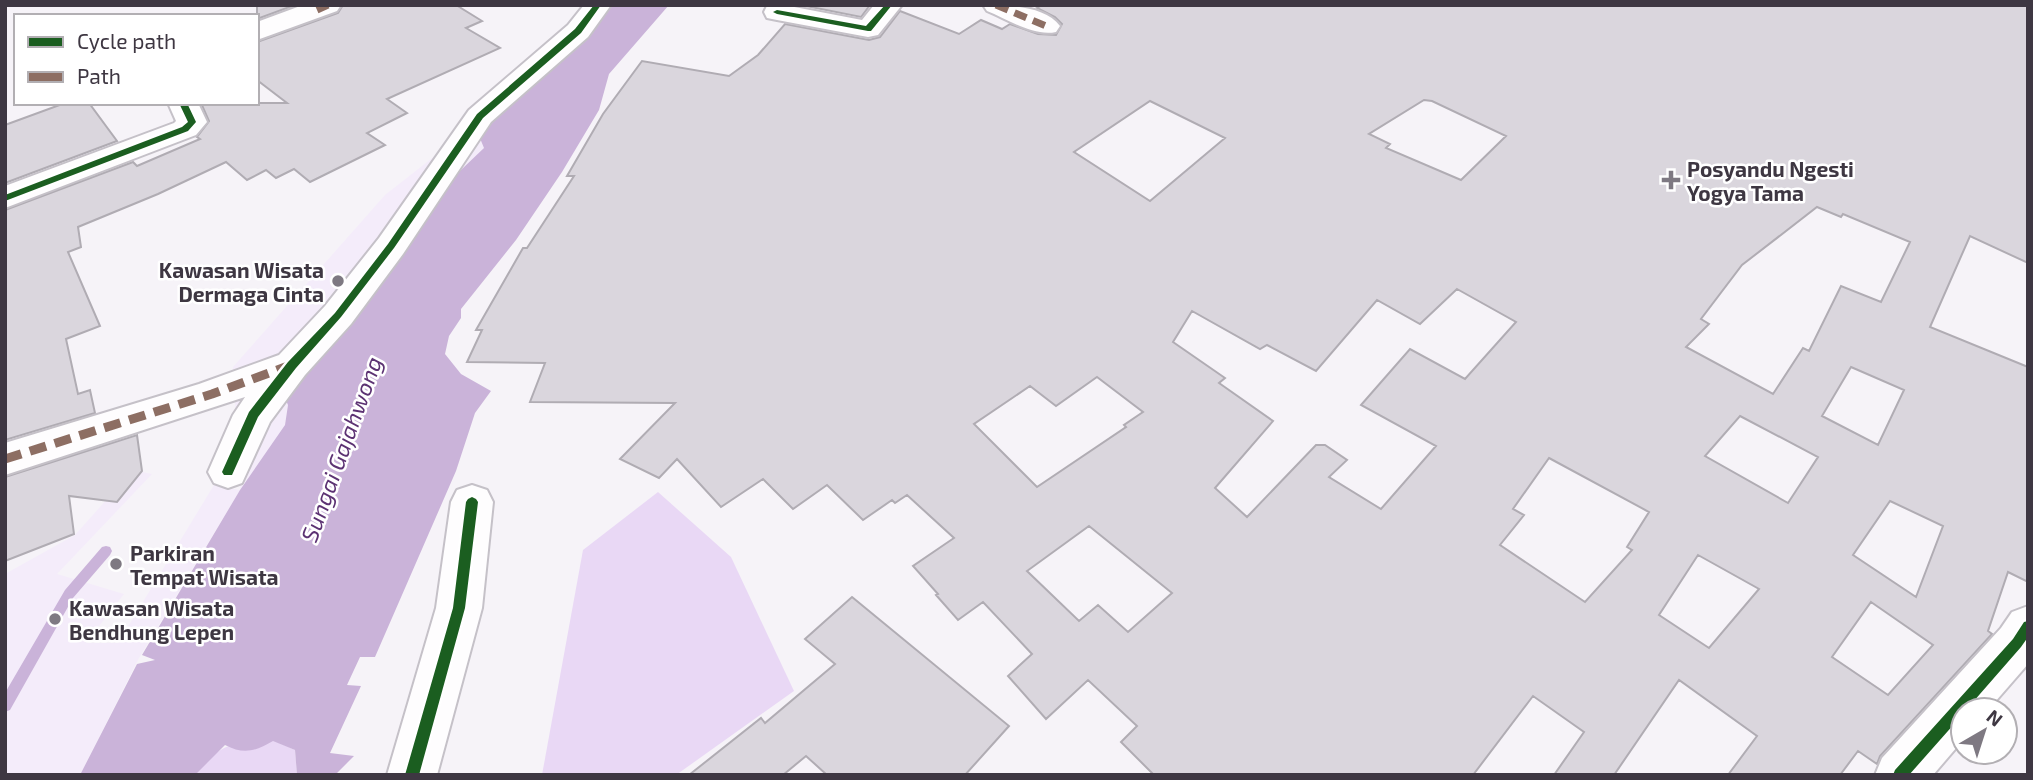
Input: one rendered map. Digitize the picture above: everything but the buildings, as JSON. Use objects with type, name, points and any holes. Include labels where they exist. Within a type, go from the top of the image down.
[{"type":"street","points":[[228,472],[253,415],[292,365],[338,315],[391,246],[480,116],[578,31],[598,5]]},
{"type":"street","points":[[777,12],[868,29],[889,5]]},
{"type":"street","points":[[996,5],[1046,26]]},
{"type":"street","points":[[259,31],[321,7]]},
{"type":"street","points":[[5,198],[184,116]]},
{"type":"street","points":[[5,459],[212,394],[292,365]]},
{"type":"street","points":[[412,775],[459,608],[472,502]]},
{"type":"street","points":[[1900,775],[2017,643],[2028,626]]},
{"type":"shaded area","name":"Kawasan Wisata Dermaga Cinta","points":[[477,131],[485,148],[442,188],[288,405],[285,425],[240,490],[233,367],[385,195],[445,148]]},
{"type":"shaded area","name":"Kawasan Wisata Bendhung Lepen","points":[[133,470],[152,474],[57,574],[124,594],[86,643],[118,643],[214,485],[240,490],[139,658],[80,775],[5,775],[5,574],[75,535]]},
{"type":"shaded area","points":[[658,492],[731,557],[794,691],[676,775],[542,775],[583,550]]},
{"type":"shaded area","points":[[273,740],[295,750],[297,775],[195,775],[213,756],[229,746]]},
{"type":"water","name":"Sungai Gajahwong","points":[[612,5],[669,5],[609,74],[599,110],[562,172],[516,240],[461,309],[461,318],[449,336],[445,354],[461,374],[491,391],[475,413],[456,471],[375,657],[360,657],[347,685],[361,686],[330,753],[354,756],[335,775],[297,775],[295,750],[273,741],[250,750],[238,750],[225,745],[195,775],[80,775],[137,664],[155,660],[142,655],[240,490],[285,425],[288,405],[281,389],[442,188],[484,148],[477,131],[485,121]]},
{"type":"waterway","points":[[5,706],[69,594],[106,551]]},
{"type":"marked path","points":[[317,10],[328,5]]},
{"type":"marked path","points":[[996,5],[1046,26]]},
{"type":"marked path","points":[[5,459],[212,394],[288,366]]},
{"type":"cycle path","points":[[228,472],[253,415],[292,365],[338,315],[391,246],[480,116],[578,31],[598,5]]},
{"type":"cycle path","points":[[777,12],[868,29],[889,5]]},
{"type":"cycle path","points":[[5,198],[185,129],[192,122],[184,105]]},
{"type":"cycle path","points":[[412,775],[459,608],[472,502]]},
{"type":"cycle path","points":[[1900,775],[2017,643],[2028,626]]},
{"type":"place","name":"Posyandu Ngesti Yogya Tama","points":[[1671,180]]},
{"type":"place","name":"Kawasan Wisata Dermaga Cinta","points":[[338,281]]},
{"type":"place","name":"Parkiran Tempat Wisata","points":[[116,564]]},
{"type":"place","name":"Kawasan Wisata Bendhung Lepen","points":[[55,619]]}]
